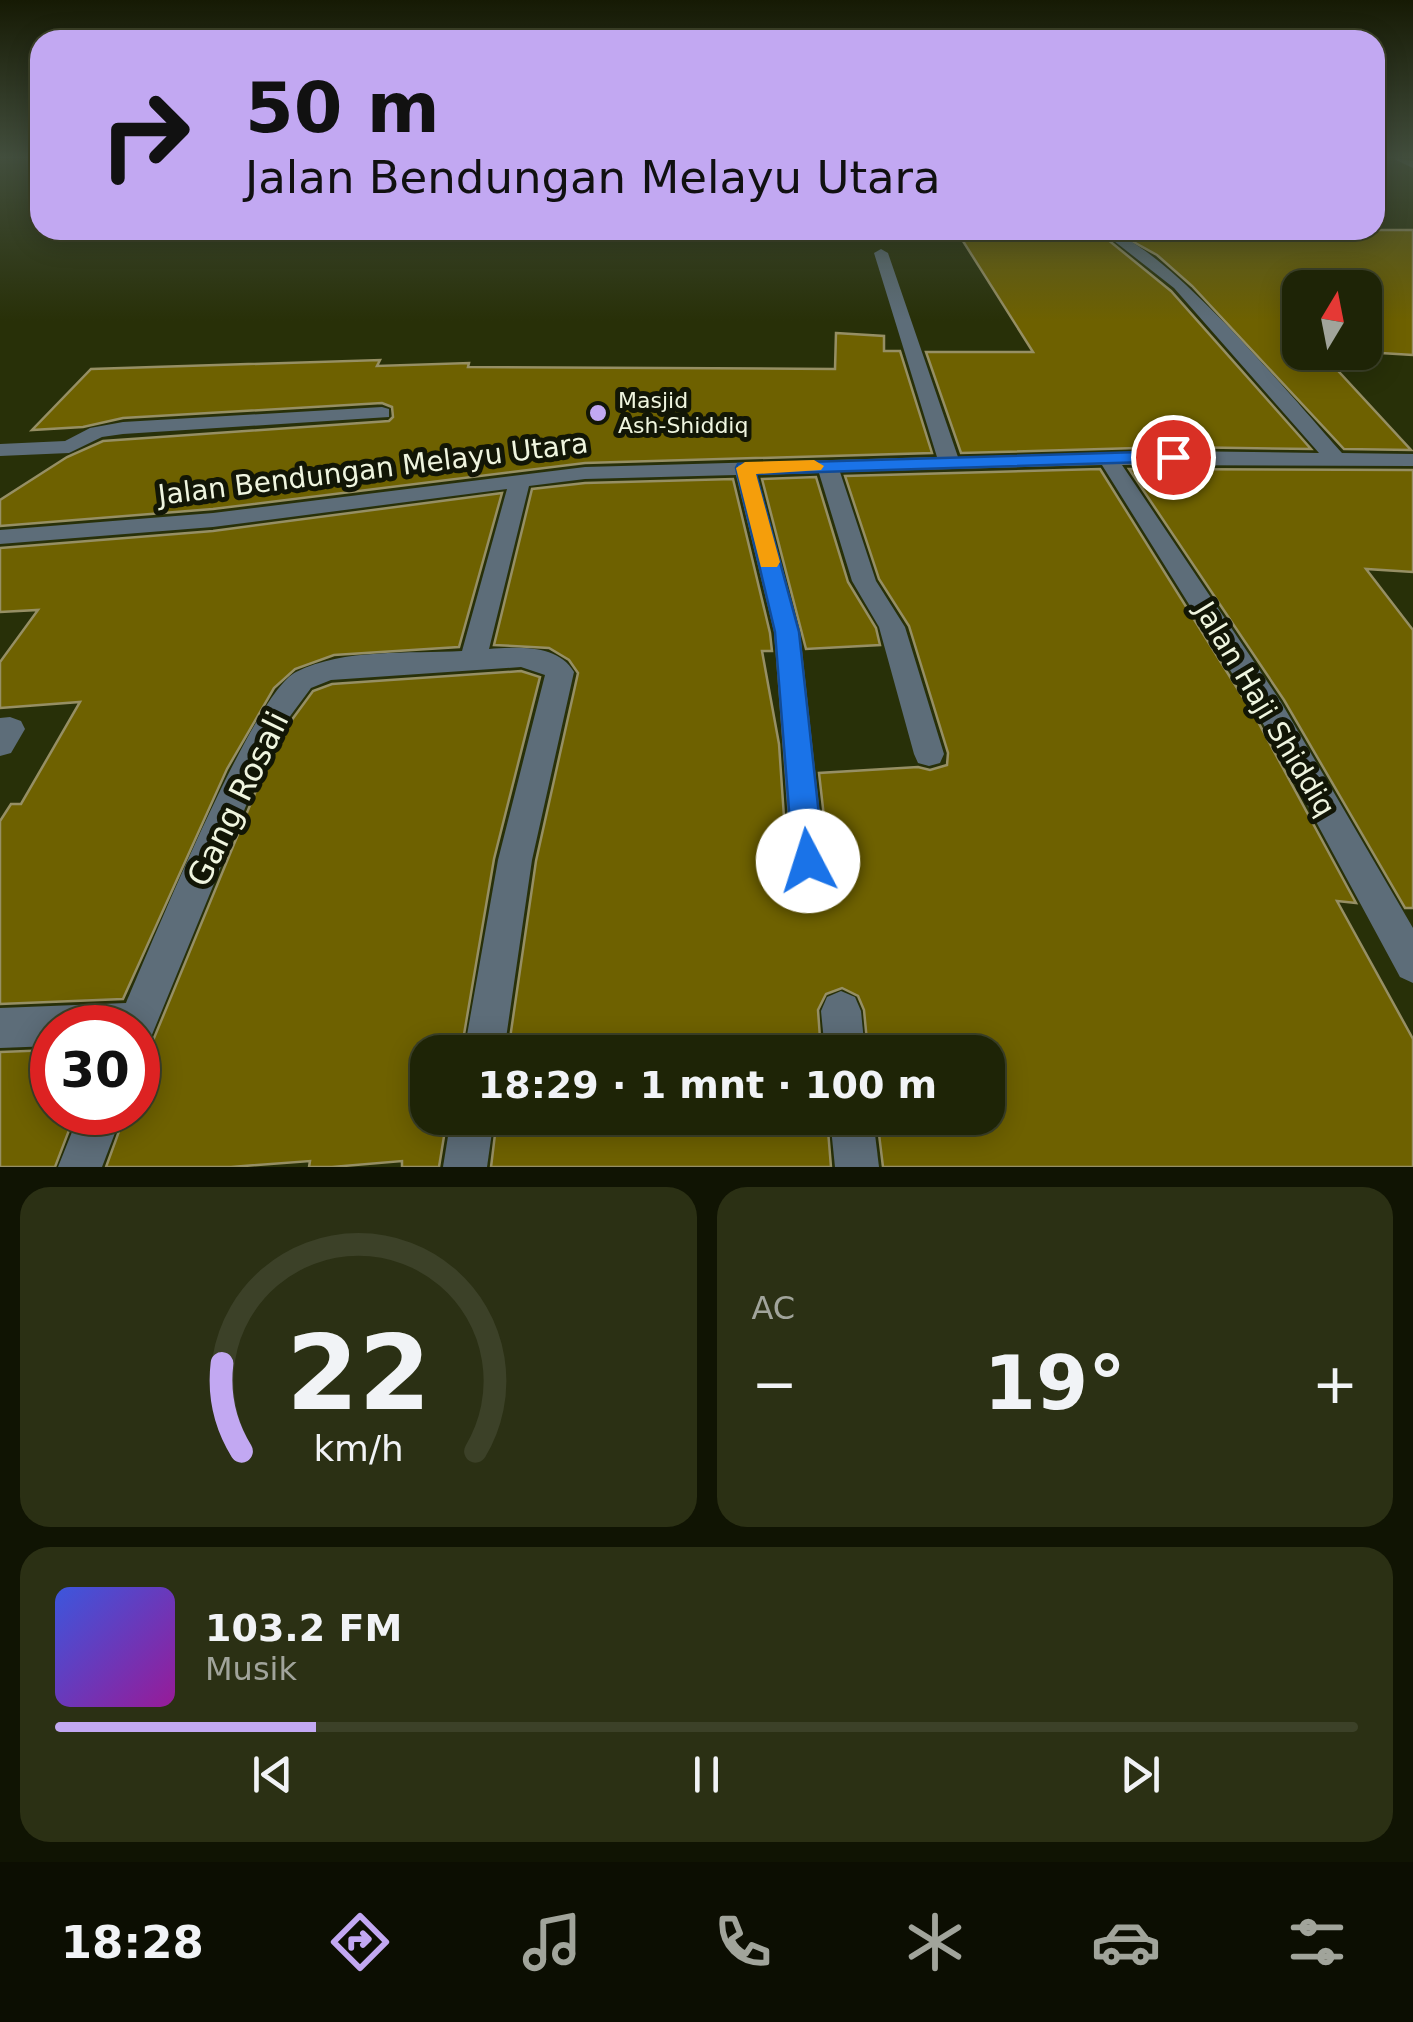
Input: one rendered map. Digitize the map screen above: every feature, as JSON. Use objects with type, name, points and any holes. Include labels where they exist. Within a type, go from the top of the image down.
[{"type":"street","points":[[1119,240],[1179,285],[1336,459]]},
{"type":"street","points":[[881,252],[950,462]]},
{"type":"street","points":[[0,450],[69,447],[97,432],[123,428],[382,414]]},
{"type":"street","name":"Jalan Bendungan Melayu Utara","points":[[0,537],[213,520],[586,474],[1108,459],[1413,460]]},
{"type":"street","name":"Jalan Haji Shiddiq","points":[[1108,459],[1272,710],[1413,964]]},
{"type":"street","points":[[827,466],[864,580],[892,627],[930,754]]},
{"type":"street","points":[[745,468],[787,632],[808,861]]},
{"type":"street","points":[[474,660],[520,482]]},
{"type":"street","name":"Gang Rosali","points":[[145,1005],[242,778],[276,712],[300,681],[328,670],[521,657],[549,662],[560,672],[515,860],[487,1035]]},
{"type":"street","points":[[0,730],[10,729],[0,744]]},
{"type":"street","points":[[841,1011],[843,1035]]},
{"type":"street","points":[[0,1028],[30,1027]]},
{"type":"street","points":[[80,1167],[93,1135]]},
{"type":"street","points":[[464,1167],[470,1135]]},
{"type":"street","points":[[853,1135],[856,1167]]},
{"type":"building","points":[[1385,230],[1413,230],[1413,355],[1382,353],[1382,270],[1282,270],[1282,370],[1337,370],[1411,450],[1344,449],[1192,286],[1157,255],[1130,240],[1385,240]]},
{"type":"building","points":[[962,240],[1108,240],[1171,291],[1311,449],[1173,447],[961,453],[926,352],[1033,352]]},
{"type":"building","points":[[836,333],[884,336],[884,351],[900,351],[932,453],[585,463],[213,509],[0,526],[0,500],[67,457],[103,441],[389,421],[393,417],[392,407],[382,403],[123,418],[83,427],[32,430],[91,369],[380,360],[377,366],[469,363],[468,367],[835,369]]},
{"type":"building","points":[[1100,469],[1257,720],[1356,903],[1337,901],[1413,1039],[1413,1167],[883,1167],[879,1135],[1005,1135],[1005,1035],[866,1035],[858,996],[842,988],[826,994],[818,1010],[820,1035],[510,1035],[536,861],[578,673],[569,660],[549,648],[494,645],[532,489],[585,483],[733,479],[770,633],[772,651],[762,651],[779,744],[787,861],[795,875],[809,880],[823,874],[829,861],[819,773],[918,767],[930,770],[947,765],[948,753],[909,626],[879,579],[845,476]]},
{"type":"building","points":[[1129,469],[1413,470],[1413,572],[1366,569],[1413,630],[1413,908],[1405,908],[1284,700]]},
{"type":"building","points":[[816,477],[848,582],[876,628],[880,645],[806,649],[762,479]]},
{"type":"building","points":[[502,493],[459,647],[334,655],[295,669],[274,688],[227,769],[123,999],[0,1004],[0,821],[11,804],[21,804],[80,702],[0,708],[0,662],[38,610],[0,612],[0,548],[213,531]]},
{"type":"building","points":[[521,671],[540,677],[494,859],[464,1035],[410,1035],[410,1135],[444,1135],[439,1167],[402,1167],[402,1161],[309,1167],[310,1161],[231,1167],[106,1167],[118,1135],[160,1135],[160,1024],[260,781],[291,721],[313,691],[332,684]]},
{"type":"building","points":[[30,1051],[30,1135],[67,1135],[55,1167],[0,1167],[0,1052]]},
{"type":"building","points":[[495,1135],[828,1135],[831,1167],[491,1167]]},
{"type":"slow traffic","points":[[769,562],[745,468],[814,466]]},
{"type":"place","name":"Masjid Ash-Shiddiq","points":[[598,413]]},
{"type":"route","points":[[808,861],[787,632],[745,468],[1173,457]]}]
